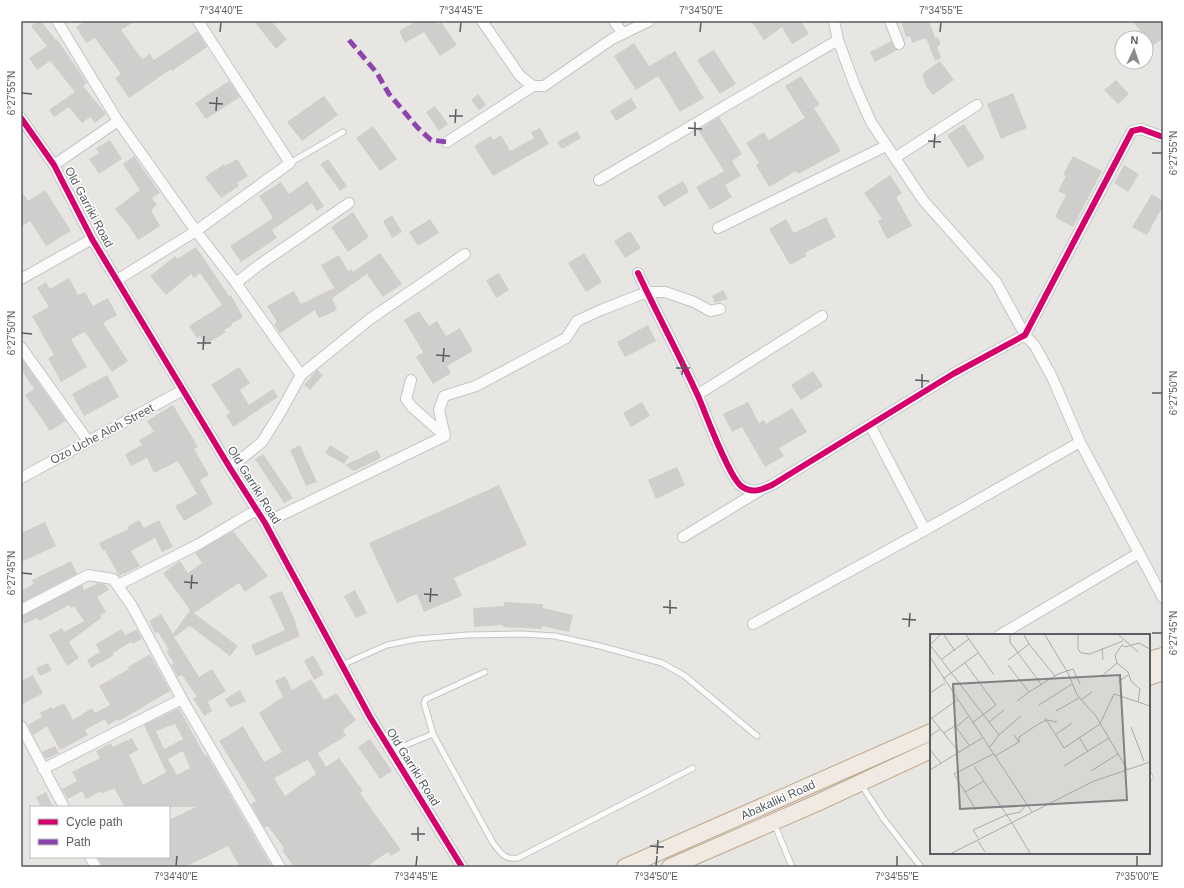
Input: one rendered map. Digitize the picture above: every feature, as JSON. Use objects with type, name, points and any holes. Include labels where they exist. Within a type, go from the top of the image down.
[{"type":"highway","points":[[1150,660],[1163,656]]},
{"type":"highway","points":[[1150,676],[1163,672]]},
{"type":"highway","name":"Abakaliki Road","points":[[625,867],[930,732]]},
{"type":"highway","name":"Abakaliki Road","points":[[670,867],[860,784],[930,750]]},
{"type":"street","points":[[56,21],[118,121],[300,374]]},
{"type":"street","points":[[117,280],[196,231],[290,163],[198,21]]},
{"type":"street","points":[[482,21],[520,76],[532,86]]},
{"type":"street","points":[[614,21],[623,34]]},
{"type":"street","points":[[447,142],[532,86],[544,86],[561,76],[612,39],[649,21]]},
{"type":"street","points":[[834,21],[838,40],[866,112],[886,146],[896,157],[923,200],[996,282],[1025,336],[1035,346],[1052,377],[1080,442],[1163,598]]},
{"type":"street","points":[[890,21],[899,44]]},
{"type":"street","points":[[599,180],[838,40]]},
{"type":"street","points":[[896,157],[977,105]]},
{"type":"street","name":"Old Garriki Road","points":[[21,118],[54,165],[92,239],[230,468],[265,523],[370,717],[462,867]]},
{"type":"street","points":[[54,165],[118,121]]},
{"type":"street","points":[[683,537],[759,491],[772,485],[954,374],[1025,336],[1132,131],[1141,129],[1163,137]]},
{"type":"street","points":[[718,228],[886,146]]},
{"type":"street","points":[[236,283],[258,265],[349,203]]},
{"type":"street","points":[[21,279],[92,239]]},
{"type":"street","points":[[230,468],[262,442],[290,396],[300,374],[370,319],[466,254]]},
{"type":"street","points":[[638,273],[697,395],[727,463],[740,484],[747,490],[759,491]]},
{"type":"street","points":[[445,436],[439,410],[444,396],[476,386],[566,338],[577,321],[647,292],[665,292],[694,302],[710,311],[720,309]]},
{"type":"street","points":[[697,395],[822,316]]},
{"type":"street","points":[[21,347],[88,442]]},
{"type":"street","points":[[411,380],[406,399],[412,407],[445,436]]},
{"type":"street","name":"Ozo Uche Aloh Street","points":[[21,478],[183,390]]},
{"type":"street","points":[[870,425],[926,530]]},
{"type":"street","points":[[265,523],[445,436]]},
{"type":"street","points":[[752,624],[926,530],[1080,442]]},
{"type":"street","points":[[118,585],[199,544],[256,510]]},
{"type":"street","points":[[1002,634],[1139,553]]},
{"type":"street","points":[[21,610],[88,575],[113,579],[132,606],[182,699],[280,867]]},
{"type":"street","points":[[43,769],[182,699]]},
{"type":"street","points":[[21,726],[63,806]]},
{"type":"street","points":[[91,858],[96,867]]},
{"type":"lane","points":[[290,163],[343,132]]},
{"type":"lane","points":[[342,665],[387,645],[417,640],[467,635],[522,634],[555,636],[600,646],[662,663],[685,676],[756,736]]},
{"type":"lane","points":[[485,672],[426,699],[424,703],[433,734],[493,843],[504,857],[510,859],[518,858],[693,768]]},
{"type":"lane","points":[[391,751],[433,734]]},
{"type":"lane","points":[[860,784],[883,818],[921,867]]},
{"type":"lane","points":[[774,822],[792,867]]},
{"type":"building","points":[[38,21],[41,21],[56,40],[57,39],[87,83],[83,86],[106,114],[95,123],[90,117],[82,123],[69,107],[54,117],[49,110],[75,92],[50,61],[37,70],[29,58],[47,46],[31,26]]},
{"type":"building","points":[[85,21],[135,21],[121,30],[142,59],[150,54],[154,60],[197,31],[207,47],[172,71],[171,69],[129,98],[115,78],[121,74],[95,38],[86,43],[76,27]]},
{"type":"building","points":[[254,21],[271,21],[287,39],[276,49]]},
{"type":"building","points":[[417,21],[435,21],[437,25],[441,22],[457,45],[440,56],[424,32],[405,43],[399,31]]},
{"type":"building","points":[[751,21],[801,21],[809,34],[792,44],[782,27],[764,40]]},
{"type":"building","points":[[901,21],[929,21],[935,38],[938,37],[940,42],[940,45],[937,46],[941,58],[935,61],[926,38],[912,43],[910,36],[906,37]]},
{"type":"building","points":[[1132,21],[1163,21],[1163,38],[1154,45],[1154,30],[1140,30]]},
{"type":"building","points":[[891,41],[897,50],[875,62],[870,52]]},
{"type":"building","points":[[634,43],[649,66],[675,51],[704,98],[680,112],[658,76],[636,90],[614,56]]},
{"type":"building","points":[[714,50],[736,84],[720,94],[697,60]]},
{"type":"building","points":[[940,61],[954,80],[933,95],[926,86],[922,74]]},
{"type":"building","points":[[801,76],[820,105],[814,108],[841,151],[798,174],[796,171],[769,187],[756,165],[759,163],[746,143],[764,132],[769,140],[805,118],[785,86]]},
{"type":"building","points":[[1116,80],[1129,94],[1118,104],[1104,90]]},
{"type":"building","points":[[229,81],[240,97],[206,119],[195,103]]},
{"type":"building","points":[[1013,93],[1027,128],[1001,139],[987,104]]},
{"type":"building","points":[[478,94],[486,105],[479,110],[471,100]]},
{"type":"building","points":[[324,96],[338,115],[302,141],[287,122]]},
{"type":"building","points":[[631,98],[637,108],[616,121],[610,111]]},
{"type":"building","points":[[435,106],[448,124],[439,131],[426,112]]},
{"type":"building","points":[[719,117],[742,154],[732,161],[741,176],[725,185],[732,197],[710,210],[696,187],[724,171],[698,130]]},
{"type":"building","points":[[964,124],[985,158],[968,168],[947,135]]},
{"type":"building","points":[[373,126],[397,159],[380,171],[356,138]]},
{"type":"building","points":[[540,128],[549,144],[493,176],[474,146],[491,136],[493,140],[501,135],[510,151],[534,138],[531,132]]},
{"type":"building","points":[[577,131],[581,138],[562,149],[557,142]]},
{"type":"building","points":[[110,140],[122,159],[99,174],[89,159],[99,153],[96,148]]},
{"type":"building","points":[[134,156],[160,193],[152,198],[157,205],[151,210],[160,226],[138,240],[115,209],[140,190],[123,164]]},
{"type":"building","points":[[1073,156],[1102,171],[1073,227],[1055,217],[1066,195],[1058,191],[1066,176],[1063,175]]},
{"type":"building","points":[[237,159],[248,176],[237,183],[239,186],[221,198],[205,177],[224,164],[225,166]]},
{"type":"building","points":[[328,159],[347,186],[340,191],[320,164]]},
{"type":"building","points":[[1124,165],[1139,174],[1128,192],[1114,183]]},
{"type":"building","points":[[890,175],[902,193],[896,197],[912,226],[887,239],[878,221],[882,219],[864,193]]},
{"type":"building","points":[[307,181],[324,206],[317,211],[312,203],[272,230],[277,238],[241,262],[230,246],[273,218],[259,196],[281,182],[289,194]]},
{"type":"building","points":[[683,181],[689,192],[664,207],[657,196]]},
{"type":"building","points":[[21,190],[28,201],[45,190],[71,231],[46,246],[30,221],[21,227]]},
{"type":"building","points":[[1152,194],[1163,201],[1163,206],[1147,235],[1132,227]]},
{"type":"building","points":[[353,212],[369,237],[348,252],[331,227]]},
{"type":"building","points":[[392,215],[402,232],[392,238],[383,221]]},
{"type":"building","points":[[826,217],[836,237],[805,253],[807,256],[790,265],[769,229],[786,219],[794,233]]},
{"type":"building","points":[[430,219],[439,233],[418,246],[409,232]]},
{"type":"building","points":[[630,231],[641,248],[625,258],[614,241]]},
{"type":"building","points":[[196,247],[229,296],[231,295],[243,317],[231,324],[232,326],[224,330],[226,332],[205,345],[200,336],[197,338],[189,326],[222,305],[200,273],[194,278],[191,274],[166,295],[150,276],[175,256],[177,259]]},
{"type":"building","points":[[380,253],[402,284],[383,297],[367,274],[332,298],[337,310],[319,318],[315,310],[280,333],[274,324],[277,322],[267,306],[294,291],[301,304],[334,288],[321,265],[339,255],[348,271],[351,269],[353,272]]},
{"type":"building","points":[[584,253],[602,282],[586,292],[568,263]]},
{"type":"building","points":[[499,273],[509,290],[496,298],[486,280]]},
{"type":"building","points":[[69,278],[78,295],[85,292],[93,306],[108,298],[117,315],[103,323],[128,361],[112,372],[85,332],[71,339],[87,367],[61,382],[48,358],[54,355],[32,316],[49,307],[37,288],[46,282],[50,289]]},
{"type":"building","points":[[723,290],[728,299],[715,303],[712,296]]},
{"type":"building","points":[[419,311],[429,326],[437,321],[446,336],[460,328],[473,351],[447,366],[451,373],[433,384],[416,357],[423,352],[404,320]]},
{"type":"building","points":[[648,325],[656,341],[625,357],[617,342]]},
{"type":"building","points":[[21,358],[66,421],[50,431],[25,395],[34,389],[21,369]]},
{"type":"building","points":[[239,367],[250,383],[240,390],[249,405],[273,389],[278,397],[233,427],[226,415],[230,413],[211,385]]},
{"type":"building","points":[[317,370],[323,375],[310,390],[304,385]]},
{"type":"building","points":[[813,371],[823,386],[801,400],[791,385]]},
{"type":"building","points":[[107,375],[119,397],[84,416],[72,394]]},
{"type":"building","points":[[642,402],[650,416],[631,427],[623,413]]},
{"type":"building","points":[[748,402],[759,423],[764,420],[766,424],[792,408],[807,432],[779,448],[784,456],[765,467],[742,427],[732,432],[723,414]]},
{"type":"building","points":[[173,405],[198,447],[194,449],[209,475],[200,480],[213,504],[184,521],[175,506],[197,494],[178,461],[154,473],[147,458],[131,466],[125,454],[142,445],[139,440],[154,432],[147,421]]},
{"type":"building","points":[[300,445],[317,482],[306,486],[290,450]]},
{"type":"building","points":[[330,445],[349,457],[344,464],[325,453]]},
{"type":"building","points":[[377,450],[381,458],[354,471],[345,465]]},
{"type":"building","points":[[263,454],[293,498],[284,503],[255,459]]},
{"type":"building","points":[[677,467],[685,485],[656,499],[648,480]]},
{"type":"building","points":[[499,485],[527,545],[454,578],[462,596],[424,612],[417,594],[397,603],[369,543]]},
{"type":"building","points":[[139,520],[144,528],[159,520],[173,547],[162,552],[155,538],[131,551],[140,566],[119,576],[105,550],[103,551],[99,543],[129,529],[127,527]]},
{"type":"building","points":[[45,522],[56,546],[21,562],[21,533]]},
{"type":"building","points":[[233,531],[268,576],[245,592],[239,583],[194,613],[238,646],[230,656],[190,626],[174,637],[199,677],[212,669],[226,691],[208,702],[212,711],[204,716],[193,698],[197,697],[182,675],[178,677],[171,665],[174,663],[166,651],[169,650],[158,632],[155,633],[149,621],[161,614],[173,634],[190,610],[163,573],[180,561],[188,573],[202,563],[195,553]]},
{"type":"building","points":[[71,561],[77,574],[21,603],[21,591],[34,584],[32,580]]},
{"type":"building","points":[[98,583],[106,585],[109,590],[97,597],[106,612],[100,615],[101,618],[69,642],[79,658],[67,666],[49,635],[62,628],[64,632],[84,621],[74,606],[71,608],[69,605],[39,621],[37,618],[24,624],[21,616],[82,585],[84,590]]},
{"type":"building","points":[[355,590],[367,613],[356,618],[344,596]]},
{"type":"building","points":[[282,591],[300,636],[256,656],[251,645],[285,630],[269,596]]},
{"type":"building","points":[[504,602],[543,604],[543,608],[573,615],[569,632],[542,626],[542,629],[503,627],[503,625],[474,627],[473,608],[504,606]]},
{"type":"building","points":[[122,629],[125,635],[137,629],[142,639],[132,644],[131,642],[113,653],[114,655],[91,668],[87,660],[100,652],[96,644]]},
{"type":"building","points":[[150,654],[170,691],[119,721],[118,719],[108,725],[105,719],[85,730],[88,735],[60,750],[47,726],[33,735],[28,725],[42,717],[40,713],[51,707],[52,709],[64,703],[73,720],[92,708],[95,713],[110,705],[99,686],[129,669],[128,667]]},
{"type":"building","points":[[313,655],[324,674],[314,680],[304,661]]},
{"type":"building","points":[[48,663],[52,670],[40,676],[36,668]]},
{"type":"building","points":[[33,675],[43,693],[21,705],[21,681]]},
{"type":"building","points":[[285,676],[292,690],[311,679],[324,700],[336,693],[356,720],[343,730],[346,736],[318,753],[326,767],[339,758],[363,791],[360,793],[401,850],[391,856],[388,852],[366,867],[294,867],[282,850],[284,848],[268,826],[264,828],[251,804],[256,801],[219,741],[243,726],[264,762],[282,752],[259,713],[283,697],[275,681]],"holes":[[[308,760],[316,774],[285,796],[274,778]]]},
{"type":"building","points":[[240,690],[246,701],[230,708],[225,699]]},
{"type":"building","points":[[179,708],[205,756],[207,755],[272,867],[240,867],[228,846],[185,867],[103,867],[98,858],[170,858],[170,820],[196,807],[124,806],[114,788],[102,794],[101,791],[86,799],[82,791],[68,799],[62,789],[77,781],[72,772],[100,758],[96,751],[111,743],[113,747],[132,738],[138,750],[129,755],[143,785],[166,772],[144,725]],"holes":[[[175,724],[183,739],[164,749],[156,731]],[[183,751],[190,768],[177,775],[168,759]]]},
{"type":"building","points":[[370,739],[392,771],[380,779],[358,747]]},
{"type":"building","points":[[55,746],[59,753],[46,759],[42,752]]},
{"type":"building","points":[[46,792],[53,806],[40,806],[36,797]]},
{"type":"marked path","points":[[349,40],[377,73],[389,94],[418,128],[431,140],[447,142]]},
{"type":"cycle path","points":[[21,118],[54,165],[92,239],[230,468],[265,523],[370,717],[462,867]]},
{"type":"cycle path","points":[[638,273],[691,380],[730,470],[741,486],[753,491],[760,490],[772,485],[953,374],[1025,335],[1132,131],[1141,129],[1163,137]]}]
